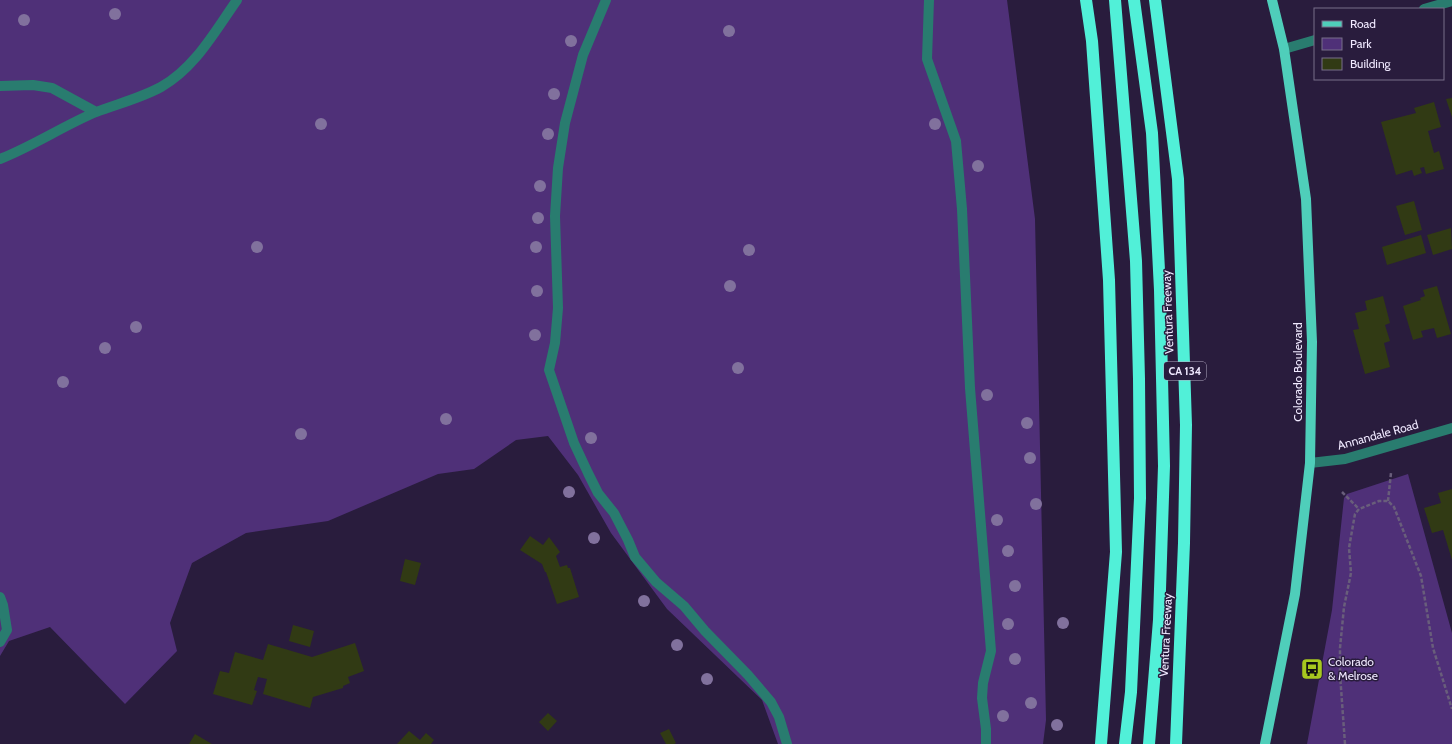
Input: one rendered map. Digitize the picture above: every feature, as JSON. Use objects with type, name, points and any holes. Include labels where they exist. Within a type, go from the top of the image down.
[{"type":"highway","points":[[1086,0],[1092,41],[1109,280],[1116,552],[1100,744]]},
{"type":"highway","points":[[1115,0],[1136,261],[1139,379],[1140,498],[1132,692],[1125,744]]},
{"type":"highway","points":[[1134,0],[1152,133],[1162,351],[1164,466],[1159,612],[1149,744]]},
{"type":"highway","name":"Ventura Freeway","points":[[1155,0],[1178,179],[1186,425],[1184,543],[1176,744]]},
{"type":"main road","name":"Colorado Boulevard","points":[[1265,744],[1295,594],[1310,463],[1312,342],[1306,199],[1284,49],[1272,0]]},
{"type":"street","points":[[0,159],[15,153],[72,122],[161,87],[186,68],[206,44],[237,0]]},
{"type":"street","points":[[606,0],[583,55],[565,123],[558,168],[555,216],[558,308],[555,343],[548,370],[574,443],[598,493],[614,513],[635,557],[656,582],[684,606],[705,631],[748,675],[771,702],[779,717],[787,744]]},
{"type":"street","points":[[929,0],[927,59],[956,141],[962,209],[970,388],[991,651],[982,698],[986,728],[986,744]]},
{"type":"street","points":[[1428,8],[1452,1]]},
{"type":"street","points":[[1284,49],[1314,40]]},
{"type":"street","points":[[0,86],[33,85],[52,88],[96,112]]},
{"type":"street","name":"Annandale Road","points":[[1310,463],[1344,459],[1452,428]]},
{"type":"street","points":[[0,597],[3,605],[7,630],[0,642]]},
{"type":"path","points":[[1388,501],[1391,473]]},
{"type":"path","points":[[1342,492],[1359,509]]},
{"type":"path","points":[[1345,744],[1340,674],[1340,648],[1344,607],[1351,573],[1349,548],[1355,514],[1359,509],[1379,501],[1388,501],[1394,507],[1421,576],[1433,648],[1452,709]]},
{"type":"green space","points":[[0,0],[1007,0],[1035,219],[1046,720],[1043,744],[778,744],[762,700],[667,609],[611,533],[578,475],[548,436],[516,440],[474,469],[438,474],[328,521],[246,533],[192,563],[170,623],[177,651],[125,704],[50,627],[9,641],[0,656]]},
{"type":"green space","points":[[1408,474],[1452,633],[1452,744],[1307,744],[1332,610],[1344,498],[1347,494]]},
{"type":"building","points":[[1452,98],[1452,117],[1446,99]]},
{"type":"building","points":[[1434,102],[1441,127],[1428,131],[1434,153],[1439,151],[1444,169],[1426,174],[1424,167],[1420,168],[1422,173],[1414,176],[1412,170],[1396,175],[1381,122],[1416,113],[1414,108]]},
{"type":"building","points":[[1414,201],[1422,230],[1405,235],[1396,206]]},
{"type":"building","points":[[1451,228],[1452,249],[1433,255],[1427,235]]},
{"type":"building","points":[[1421,235],[1426,253],[1387,265],[1382,247]]},
{"type":"building","points":[[1437,286],[1451,334],[1437,338],[1434,328],[1421,331],[1423,337],[1413,340],[1403,306],[1421,300],[1420,298],[1425,296],[1423,290]]},
{"type":"building","points":[[1383,296],[1390,323],[1385,325],[1390,341],[1384,343],[1390,367],[1365,374],[1353,330],[1359,329],[1355,313],[1367,310],[1365,301]]},
{"type":"building","points":[[1452,489],[1452,560],[1443,530],[1432,533],[1424,508],[1441,503],[1438,493]]},
{"type":"building","points":[[530,536],[543,545],[549,537],[560,552],[556,556],[560,567],[567,565],[568,568],[570,568],[579,597],[557,604],[542,564],[520,550]]},
{"type":"building","points":[[405,559],[421,563],[415,585],[400,581]]},
{"type":"building","points":[[293,625],[314,631],[310,647],[289,641]]},
{"type":"building","points":[[355,643],[364,671],[348,677],[350,683],[343,686],[343,688],[313,697],[310,708],[263,694],[267,679],[258,677],[254,690],[257,691],[252,705],[213,694],[220,671],[229,673],[235,652],[263,660],[268,644],[312,657]]},
{"type":"building","points":[[548,713],[557,721],[548,731],[539,722]]},
{"type":"building","points":[[669,729],[676,743],[674,744],[666,744],[660,733]]},
{"type":"building","points":[[409,731],[420,740],[426,733],[434,740],[431,744],[397,744]]},
{"type":"building","points":[[195,734],[212,744],[189,744]]},
{"type":"place","name":"Colorado & Melrose","points":[[1312,669]]}]
